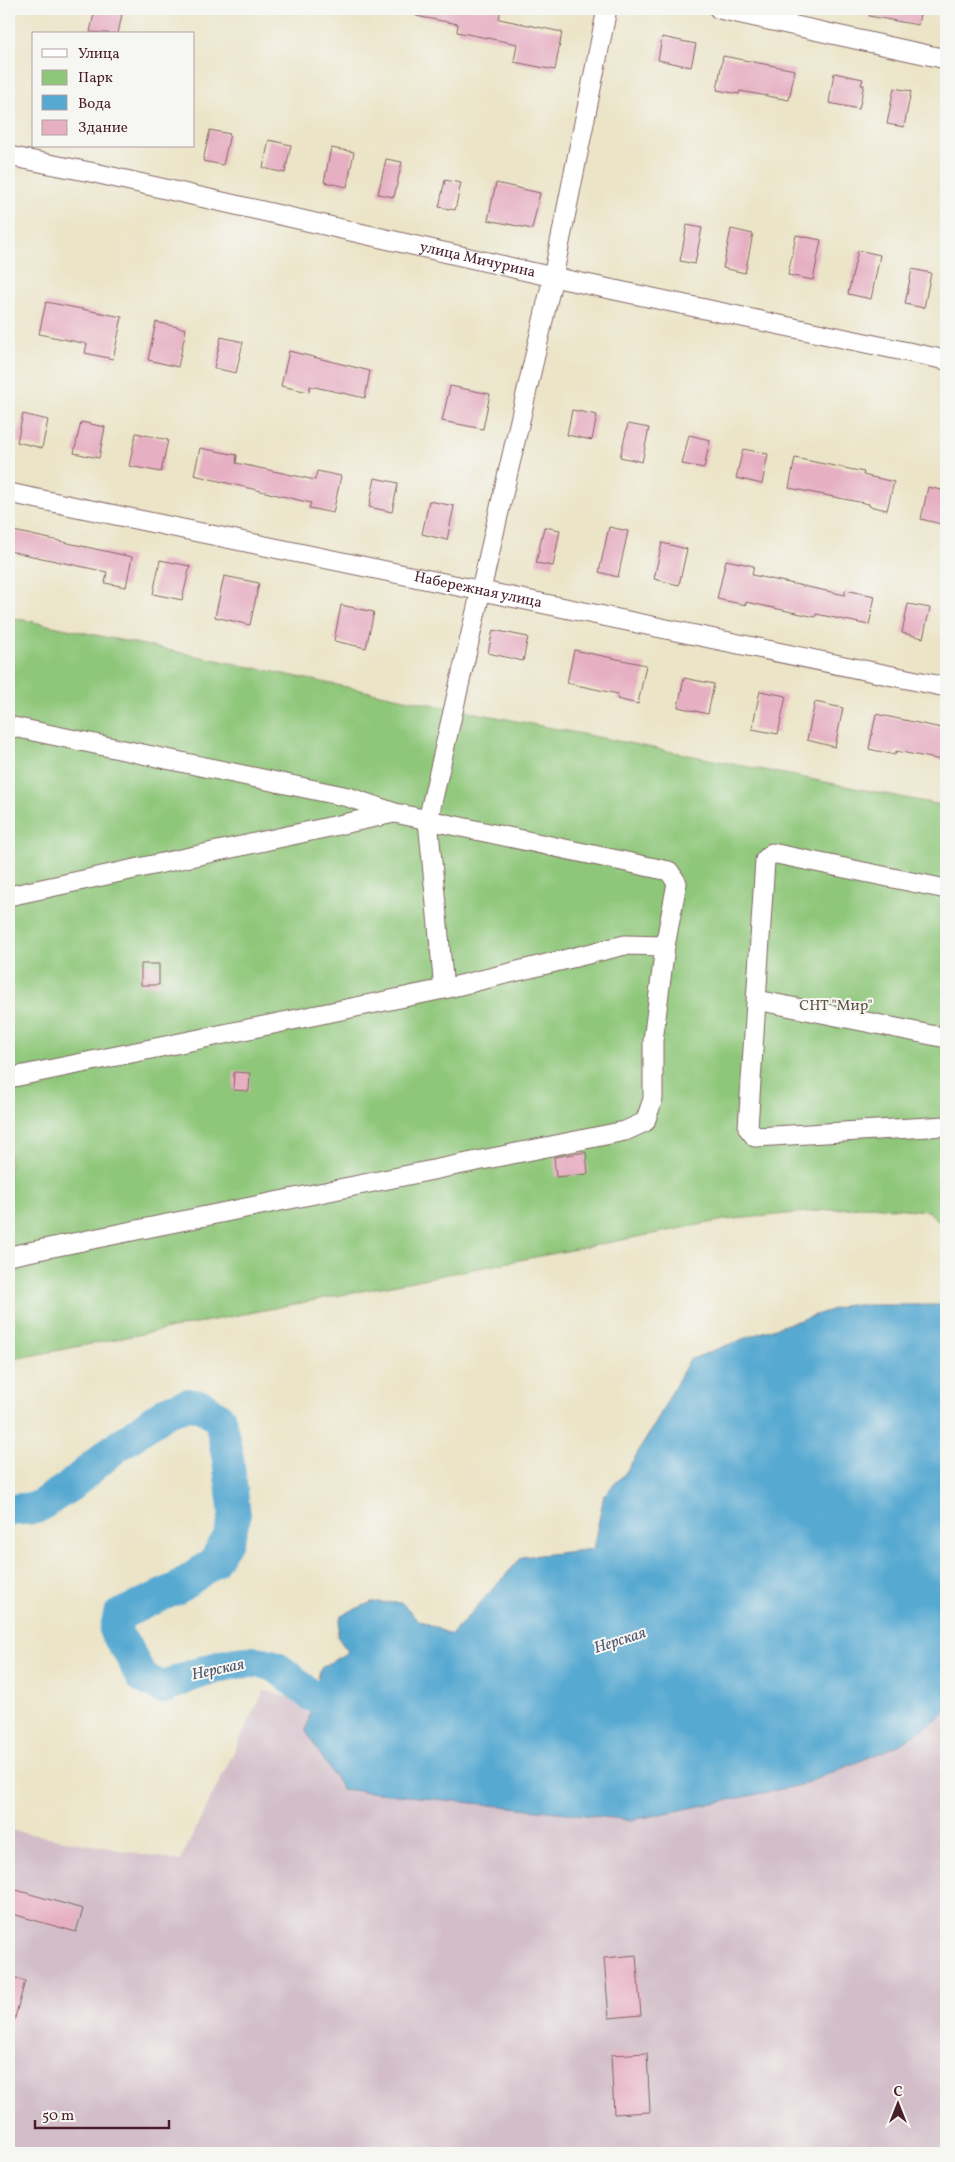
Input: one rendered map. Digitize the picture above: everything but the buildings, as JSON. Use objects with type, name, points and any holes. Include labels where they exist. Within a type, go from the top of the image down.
[{"type":"street","points":[[444,989],[428,820],[553,277],[606,9]]},
{"type":"street","points":[[719,9],[946,59]]},
{"type":"street","name":"улица Мичурина","points":[[9,156],[95,173],[553,277],[946,360]]},
{"type":"street","name":"Набережная улица","points":[[9,493],[946,687]]},
{"type":"street","points":[[9,726],[348,797],[395,813],[669,871],[677,883],[665,946],[653,1041],[653,1099],[645,1122],[625,1131],[9,1256]]},
{"type":"street","points":[[9,896],[395,813]]},
{"type":"street","points":[[946,889],[772,853],[765,860],[748,1128],[755,1137],[946,1126]]},
{"type":"street","points":[[9,1078],[444,989],[625,945],[665,946]]},
{"type":"street","points":[[757,1000],[946,1038]]},
{"type":"shaded area","points":[[264,1691],[313,1702],[306,1731],[342,1789],[480,1802],[899,1745],[946,1713],[946,2153],[9,2153],[9,1830],[180,1861]]},
{"type":"green space","name":"СНТ \"Мир\"","points":[[9,617],[385,695],[946,806],[946,1228],[928,1211],[870,1206],[724,1220],[9,1360]]},
{"type":"water","points":[[846,1305],[946,1305],[946,1713],[899,1745],[801,1785],[632,1820],[342,1789],[306,1731],[321,1668],[348,1652],[337,1636],[341,1615],[372,1602],[402,1603],[419,1620],[451,1635],[522,1557],[593,1549],[604,1495],[626,1472],[655,1424],[689,1360],[751,1336]]},
{"type":"waterway","name":"Нерская","points":[[9,1510],[36,1508],[70,1486],[110,1452],[167,1411],[188,1404],[203,1406],[220,1419],[228,1459],[235,1516],[229,1537],[213,1563],[178,1588],[119,1615],[115,1632],[129,1652],[141,1677],[164,1688],[188,1677],[218,1667],[249,1662],[263,1663],[275,1667],[312,1696],[356,1691]]}]
